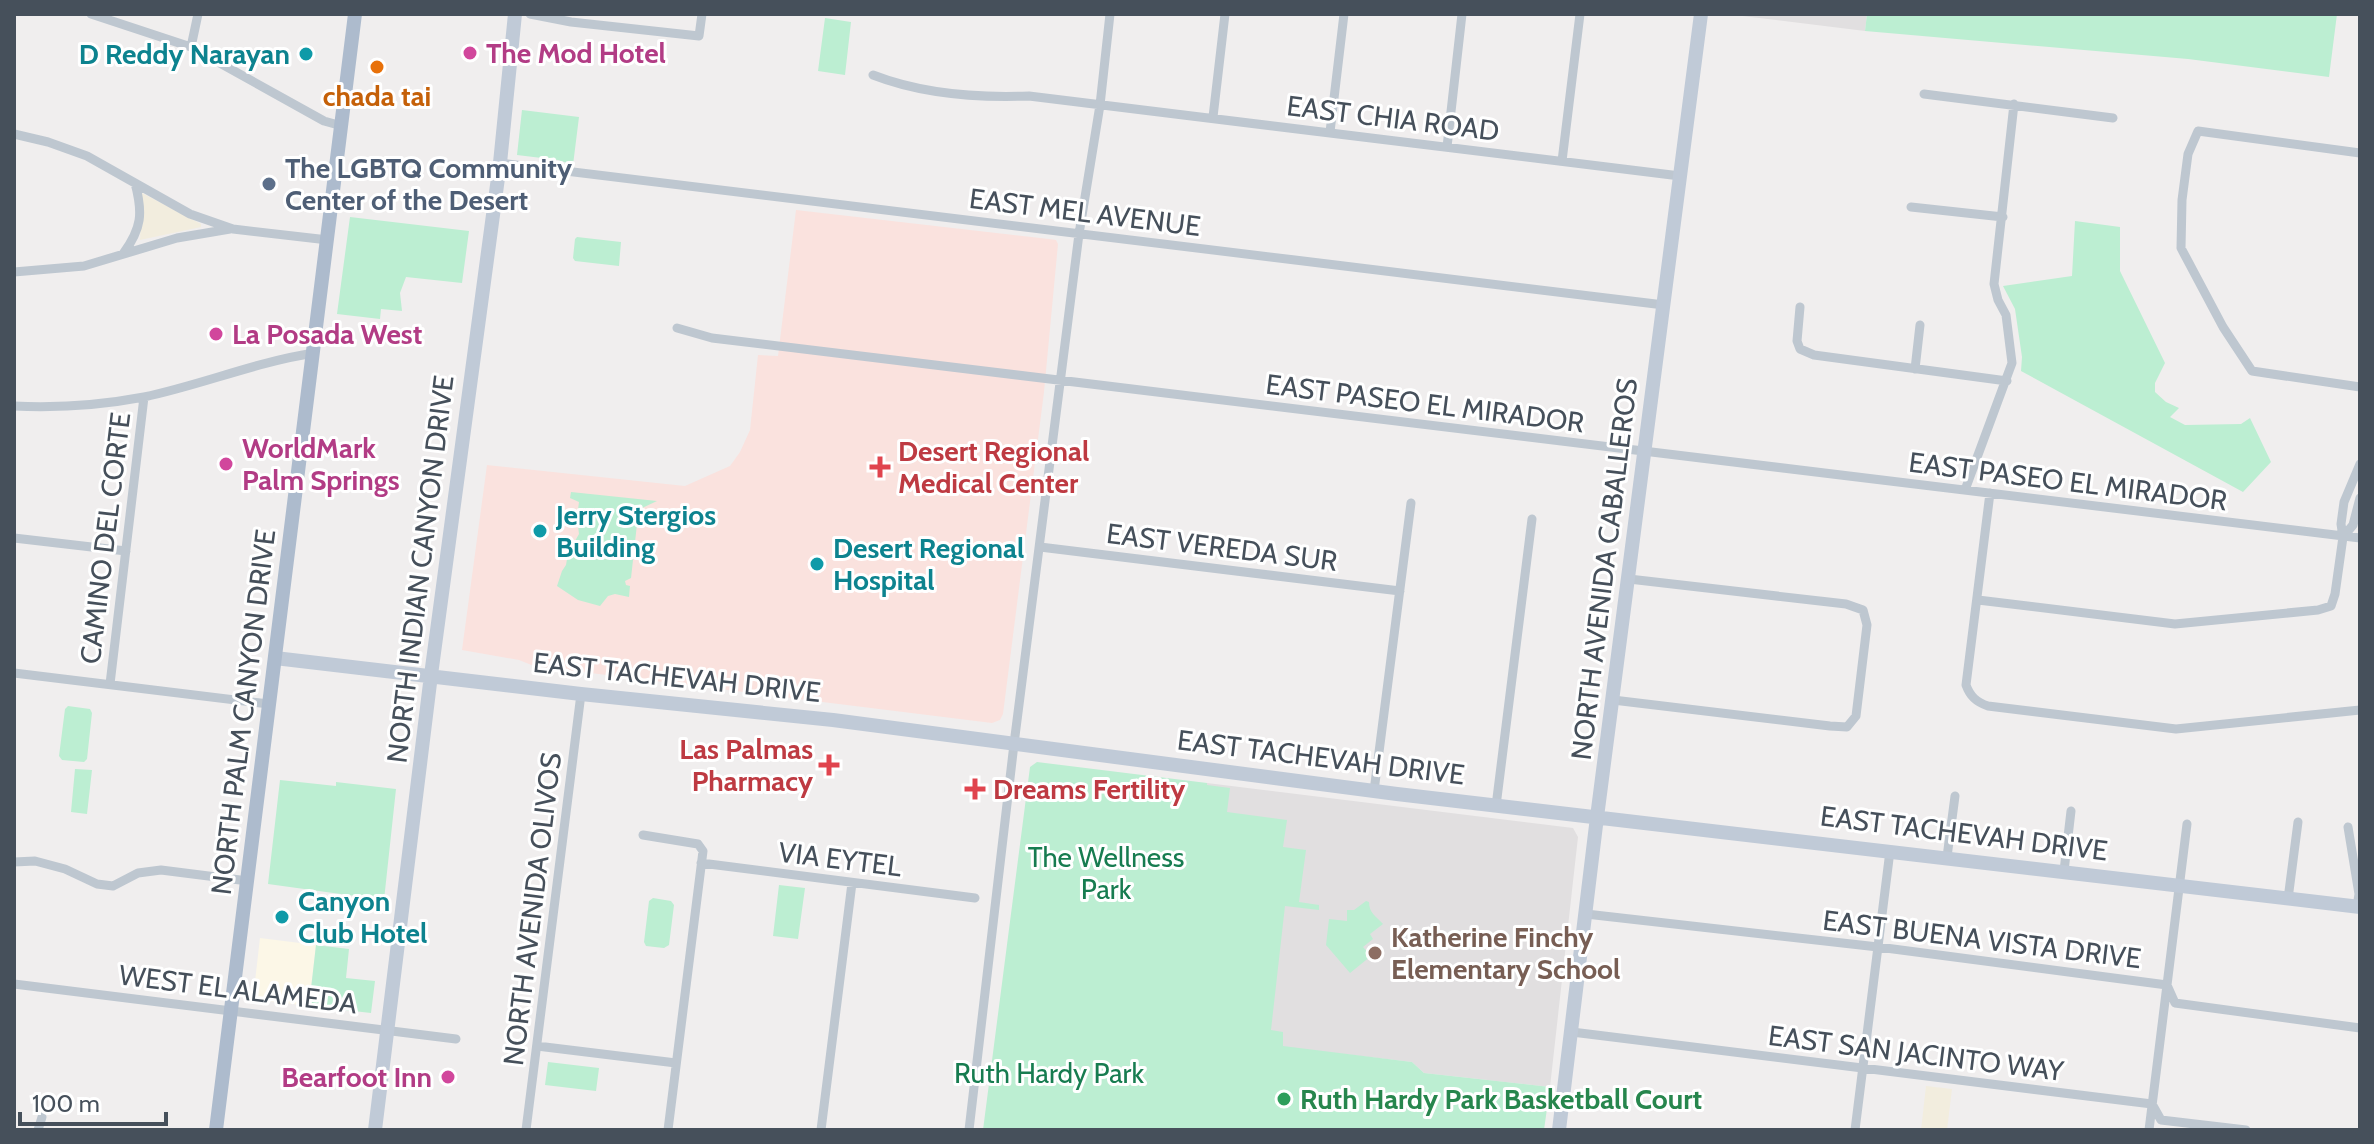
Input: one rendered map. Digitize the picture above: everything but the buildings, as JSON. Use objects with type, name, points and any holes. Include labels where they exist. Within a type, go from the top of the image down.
[{"type":"main road","name":"NORTH PALM CANYON DRIVE","points":[[216,1130],[355,14]]},
{"type":"street","points":[[91,14],[191,47],[324,121],[342,126]]},
{"type":"street","points":[[191,47],[198,14]]},
{"type":"street","name":"NORTH INDIAN CANYON DRIVE","points":[[375,1130],[431,675],[500,163],[515,14]]},
{"type":"street","points":[[530,14],[571,22],[699,36],[702,14]]},
{"type":"street","points":[[969,1130],[1014,744],[1110,14]]},
{"type":"street","points":[[1213,117],[1225,14]]},
{"type":"street","points":[[1330,132],[1344,14]]},
{"type":"street","points":[[1447,147],[1462,14]]},
{"type":"street","points":[[1562,161],[1580,14]]},
{"type":"street","name":"NORTH AVENIDA CABALLEROS","points":[[1559,1130],[1701,14]]},
{"type":"street","name":"EAST CHIA ROAD","points":[[873,75],[899,85],[989,97],[1029,96],[1213,117],[1680,176]]},
{"type":"street","points":[[1924,94],[2113,118]]},
{"type":"street","points":[[1965,490],[2012,363],[2006,315],[1994,284],[2014,104]]},
{"type":"street","points":[[2360,153],[2198,131],[2188,154],[2182,200],[2181,248],[2223,327],[2252,371],[2360,387]]},
{"type":"street","points":[[14,134],[87,156],[190,214],[233,229],[328,240]]},
{"type":"street","name":"EAST MEL AVENUE","points":[[500,163],[1664,305]]},
{"type":"street","points":[[123,255],[134,239],[140,219],[140,201],[135,183]]},
{"type":"street","points":[[1911,207],[2003,217]]},
{"type":"street","points":[[14,272],[84,266],[177,238],[233,229]]},
{"type":"street","points":[[1800,307],[1797,341],[1800,349],[1814,355],[2007,381]]},
{"type":"street","points":[[1915,369],[1920,325]]},
{"type":"street","name":"EAST PASEO EL MIRADOR","points":[[677,328],[712,338],[2360,538]]},
{"type":"street","points":[[14,406],[91,404],[144,397],[314,353]]},
{"type":"street","name":"CAMINO DEL CORTE","points":[[110,684],[144,397]]},
{"type":"street","points":[[1978,600],[2175,624],[2318,610],[2331,606],[2343,537],[2344,502],[2360,464]]},
{"type":"street","points":[[1990,493],[1966,685],[1969,694],[1978,702],[1988,706],[2176,729],[2360,710]]},
{"type":"street","points":[[2343,537],[2353,525],[2360,498]]},
{"type":"street","points":[[1374,791],[1411,503]]},
{"type":"street","points":[[1496,806],[1532,519]]},
{"type":"street","points":[[14,538],[126,551]]},
{"type":"street","name":"EAST VEREDA SUR","points":[[1040,547],[1400,591]]},
{"type":"street","points":[[1613,700],[1830,726],[1847,727],[1856,716],[1867,625],[1863,610],[1846,604],[1629,579]]},
{"type":"street","name":"EAST TACHEVAH DRIVE","points":[[275,658],[764,712],[1496,806],[2359,907]]},
{"type":"street","points":[[14,673],[269,704]]},
{"type":"street","name":"NORTH AVENIDA OLIVOS","points":[[526,1130],[581,694]]},
{"type":"street","points":[[1947,857],[1955,796]]},
{"type":"street","points":[[2064,871],[2071,811]]},
{"type":"street","points":[[2288,899],[2298,822]]},
{"type":"street","points":[[2149,1130],[2187,824]]},
{"type":"street","points":[[2348,827],[2359,907]]},
{"type":"street","points":[[643,835],[698,844],[703,851],[668,1130]]},
{"type":"street","points":[[1855,1130],[1890,851]]},
{"type":"street","points":[[14,862],[35,861],[65,869],[97,884],[113,886],[138,873],[161,870],[248,881]]},
{"type":"street","name":"VIA EYTEL","points":[[701,863],[975,898]]},
{"type":"street","points":[[821,1130],[852,883]]},
{"type":"street","name":"EAST BUENA VISTA DRIVE","points":[[1586,914],[1878,947],[2167,985],[2175,1003],[2360,1028]]},
{"type":"street","name":"WEST EL ALAMEDA","points":[[14,984],[456,1039]]},
{"type":"street","name":"EAST SAN JACINTO WAY","points":[[1572,1032],[2152,1104],[2161,1120],[2246,1130]]},
{"type":"street","points":[[537,1046],[676,1063]]},
{"type":"street","points":[[38,1130],[42,1117]]},
{"type":"shaded area","points":[[1726,14],[1867,14],[1865,31]]},
{"type":"shaded area","name":"Desert Regional Medical Center","points":[[796,210],[1049,239],[1056,240],[1058,244],[1044,392],[1000,720],[992,723],[534,666],[519,660],[462,650],[487,465],[685,486],[730,466],[750,430],[758,355],[778,356]]},
{"type":"shaded area","name":"Katherine Finchy Elementary School","points":[[1207,783],[1573,828],[1578,837],[1550,1087],[1424,1073],[1412,1062],[1283,1047],[1282,1033],[1177,1020]]},
{"type":"shaded area","points":[[260,938],[316,945],[309,1006],[253,999]]},
{"type":"green space","points":[[1867,14],[2337,14],[2329,77],[2188,59],[1865,31]]},
{"type":"green space","points":[[825,18],[851,22],[845,75],[818,71]]},
{"type":"green space","points":[[522,110],[579,117],[573,165],[517,155]]},
{"type":"green space","points":[[350,217],[469,231],[462,283],[406,277],[400,293],[402,311],[381,309],[380,319],[337,314]]},
{"type":"green space","points":[[2075,221],[2120,227],[2120,271],[2165,363],[2155,383],[2155,392],[2179,408],[2170,417],[2185,425],[2241,424],[2250,418],[2271,462],[2243,492],[2021,371],[2015,309],[2003,286],[2072,276]]},
{"type":"green space","points":[[577,237],[621,242],[619,266],[575,261]]},
{"type":"green space","points":[[571,492],[657,501],[640,509],[639,515],[632,518],[637,524],[631,578],[625,581],[630,586],[629,597],[608,596],[600,606],[578,600],[557,586],[568,553],[579,534],[579,502],[570,498]]},
{"type":"green space","points":[[68,706],[90,709],[92,713],[87,759],[84,762],[62,760],[59,756],[65,709]]},
{"type":"green space","points":[[1037,762],[1230,788],[1227,812],[1287,820],[1283,847],[1306,850],[1299,902],[1319,905],[1319,910],[1285,906],[1271,1030],[1283,1032],[1283,1046],[1412,1062],[1424,1073],[1550,1087],[1544,1130],[983,1130],[1030,767]]},
{"type":"green space","points":[[75,769],[92,770],[87,814],[71,812]]},
{"type":"green space","points":[[280,780],[396,789],[384,900],[268,884]]},
{"type":"green space","points":[[779,885],[805,888],[798,939],[773,936]]},
{"type":"green space","points":[[653,898],[671,901],[674,905],[669,945],[664,948],[646,946],[644,942],[649,901]]},
{"type":"green space","points":[[1366,901],[1383,924],[1370,934],[1373,939],[1363,947],[1371,956],[1350,973],[1326,945],[1329,919],[1347,921],[1347,910],[1354,910]]},
{"type":"green space","points":[[316,945],[349,949],[346,978],[375,981],[371,1013],[309,1006]]},
{"type":"green space","points":[[548,1062],[599,1068],[596,1091],[545,1085]]},
{"type":"sand","points":[[142,193],[201,224],[201,227],[140,240]]},
{"type":"sand","points":[[1926,1086],[1952,1089],[1947,1130],[1921,1130]]},
{"type":"place","name":"The Mod Hotel","points":[[470,53]]},
{"type":"place","name":"D Reddy Narayan","points":[[306,54]]},
{"type":"place","name":"chada tai","points":[[377,67]]},
{"type":"place","name":"The LGBTQ Community Center of the Desert","points":[[269,184]]},
{"type":"place","name":"La Posada West","points":[[216,334]]},
{"type":"place","name":"WorldMark Palm Springs","points":[[226,464]]},
{"type":"place","name":"Desert Regional Medical Center","points":[[880,467]]},
{"type":"place","name":"Jerry Stergios Building","points":[[540,531]]},
{"type":"place","name":"Desert Regional Hospital","points":[[817,564]]},
{"type":"place","name":"Las Palmas Pharmacy","points":[[829,765]]},
{"type":"place","name":"Dreams Fertility","points":[[975,789]]},
{"type":"place","name":"Canyon Club Hotel","points":[[282,917]]},
{"type":"place","name":"Katherine Finchy Elementary School","points":[[1375,953]]},
{"type":"place","name":"Bearfoot Inn","points":[[448,1077]]},
{"type":"place","name":"Ruth Hardy Park Basketball Court","points":[[1284,1099]]},
{"type":"park label","name":"The Wellness Park","points":[[1106,873]]},
{"type":"park label","name":"Ruth Hardy Park","points":[[1049,1073]]}]
